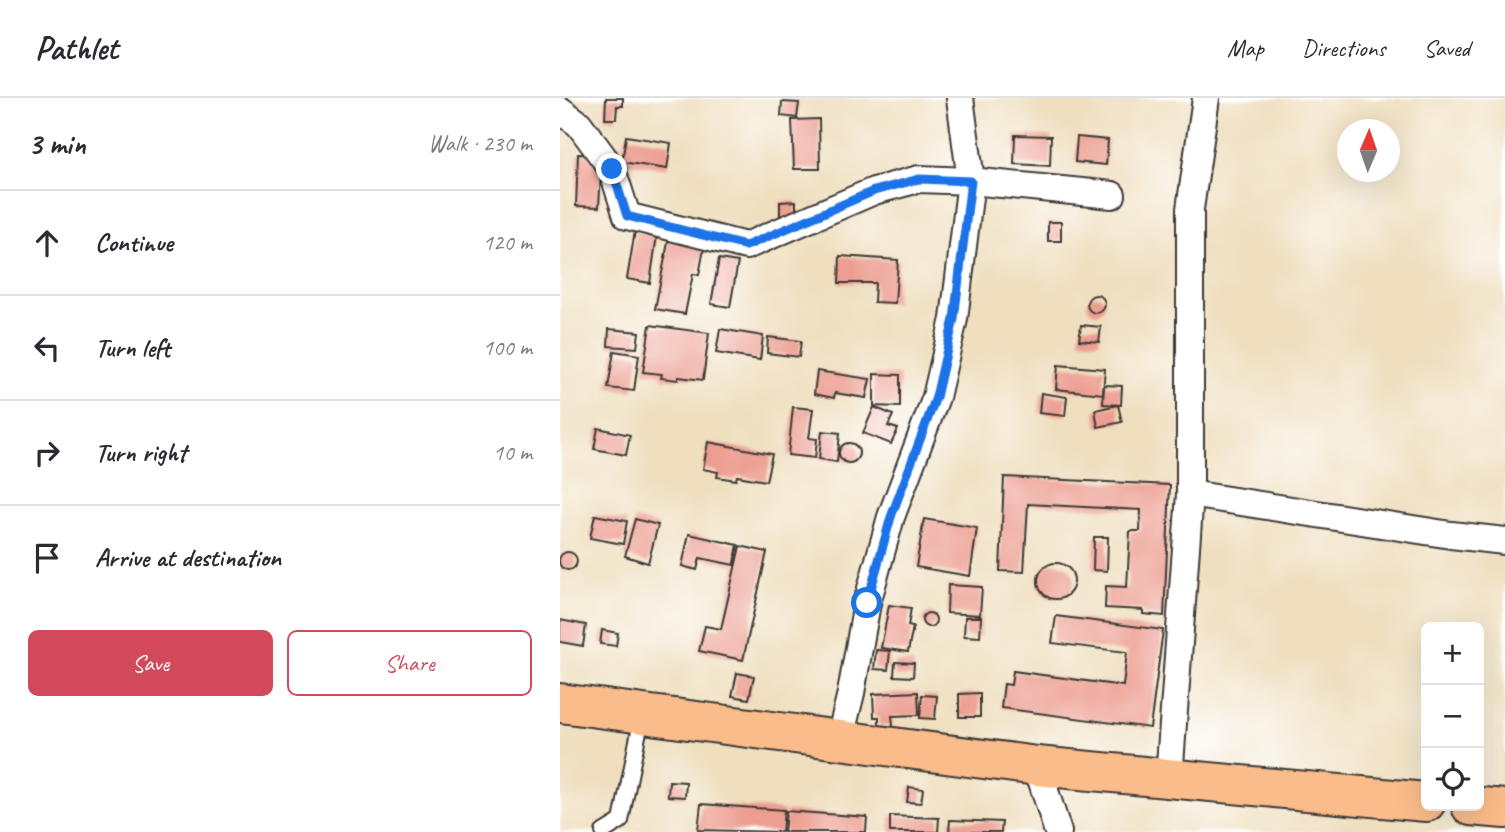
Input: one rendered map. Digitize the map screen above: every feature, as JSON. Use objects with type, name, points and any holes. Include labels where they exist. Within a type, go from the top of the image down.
[{"type":"highway","points":[[560,702],[1037,766],[1421,802]]},
{"type":"highway","points":[[1484,807],[1505,809]]},
{"type":"street","points":[[840,738],[851,694],[867,603],[891,517],[936,397],[954,319],[971,181],[960,98]]},
{"type":"street","points":[[1169,778],[1190,494],[1190,209],[1206,98]]},
{"type":"street","points":[[560,110],[579,124],[612,169],[627,216],[746,246],[874,191],[919,179],[971,181],[1112,195]]},
{"type":"street","points":[[1190,494],[1505,541]]},
{"type":"street","points":[[1037,766],[1058,832]]},
{"type":"lane","points":[[603,832],[621,821],[642,715]]},
{"type":"building","points":[[606,98],[623,98],[623,106],[617,106],[616,119],[605,119]]},
{"type":"building","points":[[782,102],[799,103],[797,118],[781,116]]},
{"type":"building","points":[[819,119],[820,169],[794,169],[792,120]]},
{"type":"building","points":[[1015,135],[1051,136],[1050,166],[1014,164]]},
{"type":"building","points":[[626,136],[671,143],[667,169],[622,162]]},
{"type":"building","points":[[1077,137],[1108,140],[1106,165],[1075,162]]},
{"type":"building","points":[[578,154],[602,155],[599,207],[576,206]]},
{"type":"building","points":[[796,201],[796,220],[780,220],[780,202]]},
{"type":"building","points":[[1048,222],[1061,222],[1061,241],[1048,241]]},
{"type":"building","points":[[635,231],[657,235],[650,283],[627,279]]},
{"type":"building","points":[[669,237],[705,243],[699,275],[693,274],[685,314],[655,309]]},
{"type":"building","points":[[840,256],[898,260],[895,303],[874,302],[875,283],[839,283]]},
{"type":"building","points":[[719,259],[738,262],[730,307],[711,304]]},
{"type":"building","points":[[1096,295],[1102,298],[1105,304],[1102,310],[1096,313],[1090,310],[1087,304],[1090,298]]},
{"type":"building","points":[[650,325],[709,333],[703,380],[661,378],[662,374],[643,372]]},
{"type":"building","points":[[1081,325],[1101,327],[1099,342],[1079,340]]},
{"type":"building","points":[[609,329],[639,332],[637,348],[608,346]]},
{"type":"building","points":[[720,329],[763,336],[760,360],[716,353]]},
{"type":"building","points":[[768,337],[801,341],[799,357],[767,353]]},
{"type":"building","points":[[614,351],[639,355],[634,391],[608,388]]},
{"type":"building","points":[[1058,365],[1105,369],[1103,394],[1056,389]]},
{"type":"building","points":[[817,371],[870,379],[866,398],[835,393],[834,398],[814,394]]},
{"type":"building","points":[[874,374],[900,375],[900,407],[874,406]]},
{"type":"building","points":[[1104,385],[1122,386],[1121,405],[1103,404]]},
{"type":"building","points":[[1041,393],[1067,397],[1065,416],[1039,413]]},
{"type":"building","points":[[1118,405],[1122,422],[1098,427],[1095,410]]},
{"type":"building","points":[[793,407],[813,409],[809,438],[817,439],[815,458],[788,455]]},
{"type":"building","points":[[874,407],[893,415],[888,426],[898,429],[891,444],[863,433]]},
{"type":"building","points":[[598,428],[630,435],[626,455],[594,449]]},
{"type":"building","points":[[822,431],[840,433],[837,462],[819,459]]},
{"type":"building","points":[[708,442],[772,454],[766,481],[737,476],[736,480],[717,477],[718,472],[703,469]]},
{"type":"building","points":[[849,443],[856,446],[859,453],[856,460],[849,463],[842,460],[839,453],[842,446]]},
{"type":"building","points":[[1004,477],[1170,485],[1164,616],[1143,614],[1143,610],[1105,608],[1106,586],[1127,587],[1130,531],[1140,531],[1141,510],[1028,504],[1024,572],[1000,571]]},
{"type":"building","points":[[595,515],[627,521],[623,544],[590,538]]},
{"type":"building","points":[[635,519],[658,525],[648,563],[625,556]]},
{"type":"building","points":[[924,519],[977,528],[970,576],[916,567]]},
{"type":"building","points":[[689,534],[738,545],[734,565],[700,558],[697,570],[682,566]]},
{"type":"building","points":[[1094,537],[1108,537],[1107,571],[1093,570]]},
{"type":"building","points":[[740,546],[767,552],[743,660],[699,651],[705,626],[721,629]]},
{"type":"building","points":[[568,552],[574,555],[577,561],[574,567],[568,570],[562,567],[559,561],[562,555]]},
{"type":"building","points":[[1056,563],[1069,568],[1074,581],[1069,594],[1056,599],[1043,594],[1038,581],[1043,568]]},
{"type":"building","points":[[948,585],[982,587],[980,615],[947,613]]},
{"type":"building","points":[[889,605],[911,608],[908,626],[913,627],[908,652],[881,648]]},
{"type":"building","points":[[926,613],[932,613],[936,620],[932,627],[926,627],[922,623],[922,617]]},
{"type":"building","points":[[1056,616],[1163,630],[1150,728],[1001,708],[1004,684],[1011,685],[1013,671],[1123,686],[1127,652],[1052,643]]},
{"type":"building","points":[[965,617],[981,617],[980,637],[964,636]]},
{"type":"building","points":[[560,620],[586,625],[583,646],[560,642]]},
{"type":"building","points":[[602,630],[618,633],[616,646],[600,644]]},
{"type":"building","points":[[876,650],[890,651],[888,670],[874,669]]},
{"type":"building","points":[[895,662],[914,663],[913,677],[894,676]]},
{"type":"building","points":[[737,673],[754,676],[749,699],[732,696]]},
{"type":"building","points":[[918,692],[919,715],[892,716],[893,726],[879,726],[879,717],[874,717],[873,694]]},
{"type":"building","points":[[980,693],[980,717],[959,717],[959,694]]},
{"type":"building","points":[[922,695],[937,696],[935,719],[920,718]]},
{"type":"building","points":[[669,781],[686,782],[685,797],[668,796]]},
{"type":"building","points":[[909,787],[923,789],[921,803],[907,802]]},
{"type":"building","points":[[701,804],[784,810],[782,832],[698,830]]},
{"type":"building","points":[[786,811],[867,817],[866,832],[784,832]]},
{"type":"building","points":[[890,816],[939,818],[938,832],[890,832]]},
{"type":"building","points":[[950,820],[1002,822],[1001,832],[949,832]]},
{"type":"route","points":[[612,169],[627,216],[746,246],[874,191],[919,179],[971,181],[954,319],[936,397],[891,517],[867,603]]}]
